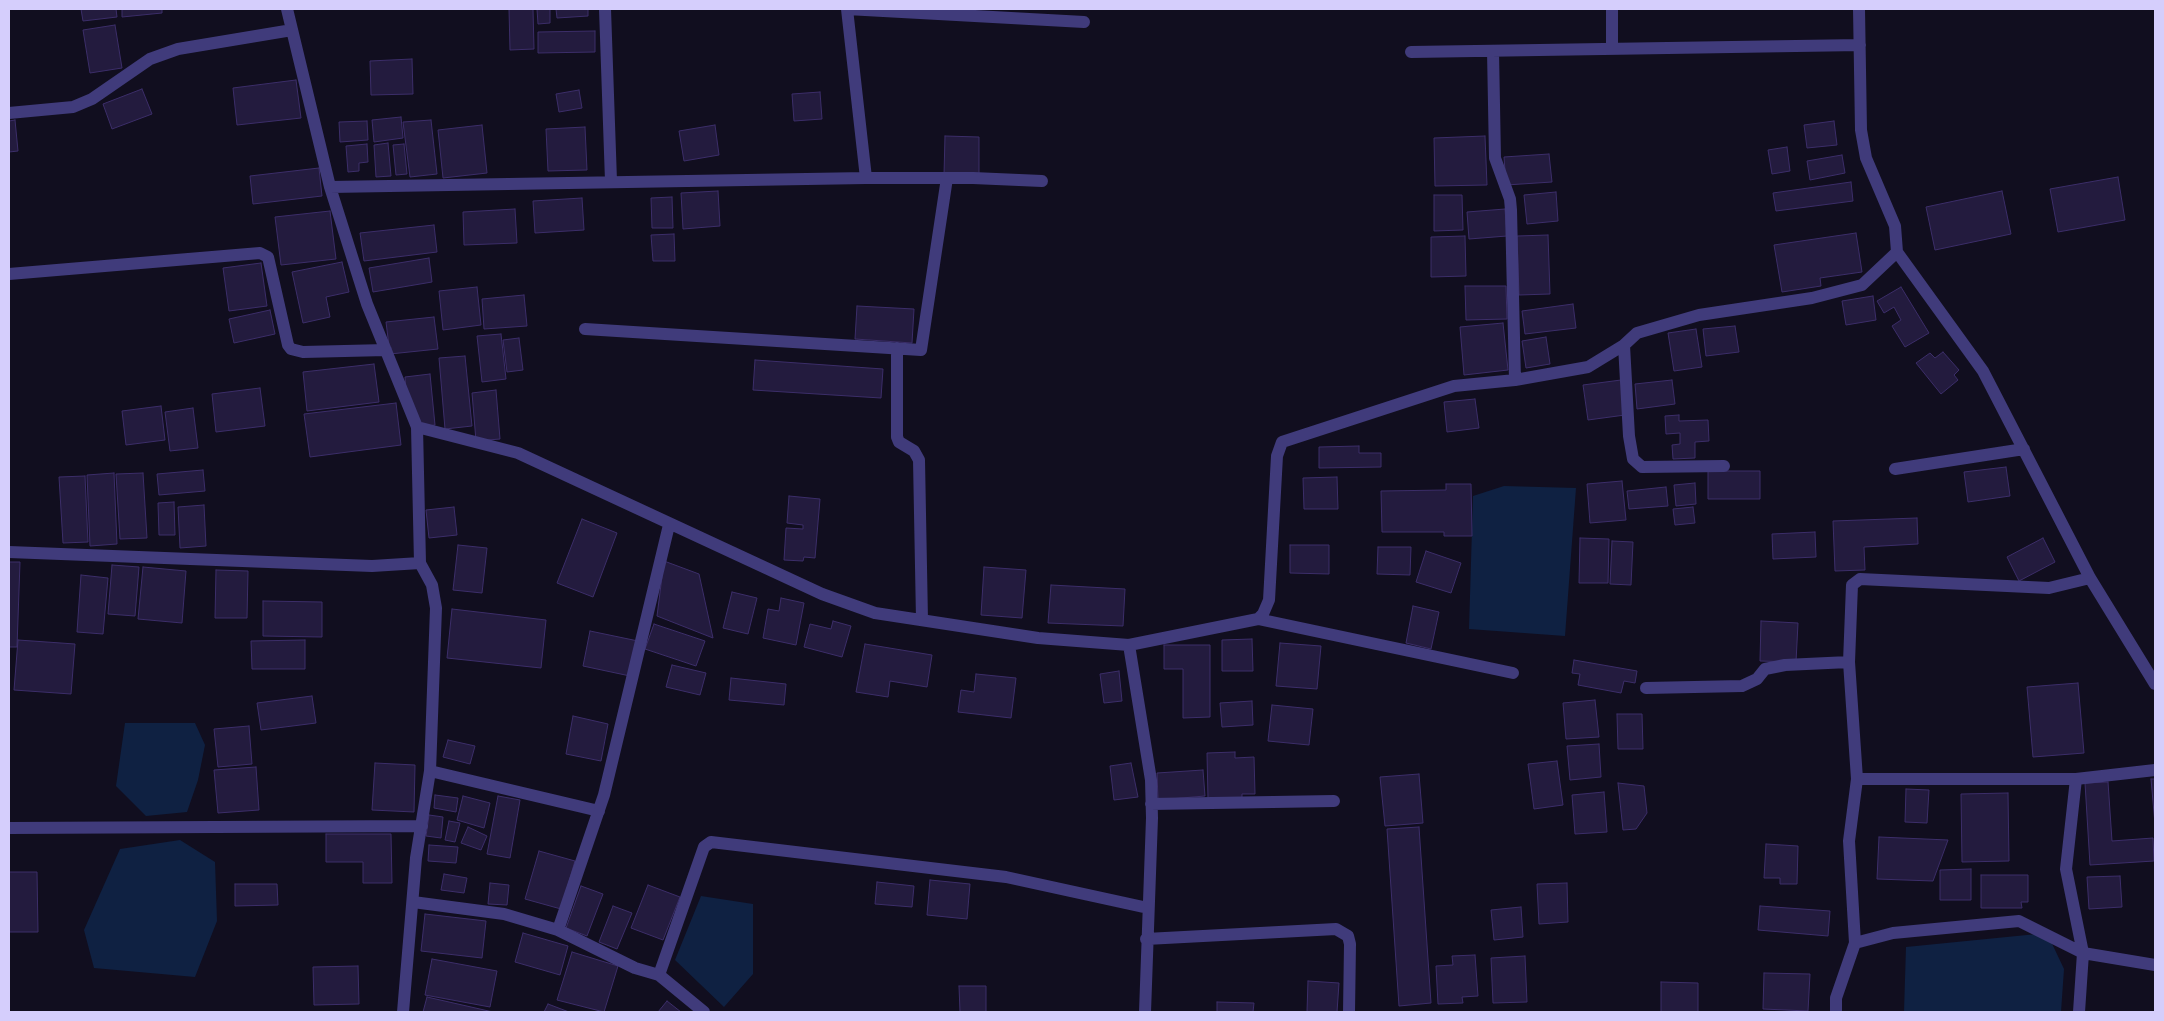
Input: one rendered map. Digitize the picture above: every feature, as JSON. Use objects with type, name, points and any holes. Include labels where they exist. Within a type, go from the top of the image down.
[{"type":"street","points":[[287,9],[330,187],[367,304],[417,427],[420,564],[432,585],[436,608],[430,770],[416,858],[403,1012]]},
{"type":"street","points":[[605,9],[611,181]]},
{"type":"street","points":[[866,178],[847,9],[1084,22]]},
{"type":"street","points":[[1612,9],[1612,49]]},
{"type":"street","points":[[1859,9],[1861,130],[1866,158],[1895,226],[1897,252],[1983,372],[2090,578],[2155,684]]},
{"type":"street","points":[[9,113],[73,107],[92,99],[150,59],[178,49],[292,30]]},
{"type":"street","points":[[1411,52],[1860,45]]},
{"type":"street","points":[[1493,51],[1495,158],[1512,210],[1515,380]]},
{"type":"street","points":[[330,187],[866,178],[1042,181]]},
{"type":"street","points":[[585,329],[918,350],[923,348],[947,178]]},
{"type":"street","points":[[1258,619],[1266,610],[1269,600],[1277,456],[1282,442],[1454,386],[1515,380],[1588,367],[1624,346],[1636,333],[1699,315],[1812,298],[1862,285],[1897,252]]},
{"type":"street","points":[[9,274],[260,253],[268,257],[288,345],[291,349],[303,352],[386,350]]},
{"type":"street","points":[[1624,346],[1632,459],[1642,467],[1724,466]]},
{"type":"street","points":[[898,348],[897,437],[899,442],[914,451],[919,460],[922,620]]},
{"type":"street","points":[[417,427],[518,452],[669,525],[848,605],[875,613],[1038,638],[1129,645],[1258,619],[1513,673]]},
{"type":"street","points":[[1895,469],[2024,450]]},
{"type":"street","points":[[558,930],[599,811],[669,525]]},
{"type":"street","points":[[9,552],[333,565],[420,564]]},
{"type":"street","points":[[1836,1012],[1836,998],[1855,943],[1849,841],[1857,779],[1849,662],[1852,585],[1860,579],[2049,588],[2090,578]]},
{"type":"street","points":[[1129,645],[1146,746],[1151,804],[1145,1012]]},
{"type":"street","points":[[1646,688],[1742,686],[1757,679],[1765,668],[1785,665],[1849,662]]},
{"type":"street","points":[[430,770],[599,811]]},
{"type":"street","points":[[1857,779],[2076,778],[2155,770]]},
{"type":"street","points":[[2076,778],[2066,868],[2083,953],[2079,1012]]},
{"type":"street","points":[[1151,804],[1334,801]]},
{"type":"street","points":[[9,828],[422,826]]},
{"type":"street","points":[[659,975],[704,847],[711,842],[1006,877],[1148,908]]},
{"type":"street","points":[[413,902],[504,914],[558,930],[635,968],[659,975],[704,1012]]},
{"type":"street","points":[[1855,943],[1893,933],[2020,921],[2083,953],[2155,965]]},
{"type":"street","points":[[1146,939],[1336,930],[1348,936],[1350,944],[1349,1012]]},
{"type":"water","points":[[1504,486],[1576,488],[1565,636],[1469,629],[1473,496]]},
{"type":"water","points":[[125,723],[195,723],[205,745],[198,780],[187,812],[146,816],[116,786]]},
{"type":"water","points":[[180,840],[215,862],[217,921],[195,977],[94,968],[84,930],[120,849]]},
{"type":"water","points":[[701,896],[753,904],[753,974],[724,1007],[675,960]]},
{"type":"water","points":[[2047,933],[2064,969],[2061,1012],[1904,1012],[1906,947]]},
{"type":"building","points":[[81,9],[116,9],[117,17],[83,21]]},
{"type":"building","points":[[122,9],[162,9],[162,13],[122,17]]},
{"type":"building","points":[[509,9],[533,9],[534,49],[510,50]]},
{"type":"building","points":[[537,9],[550,9],[550,23],[538,24]]},
{"type":"building","points":[[556,9],[588,9],[588,16],[557,18]]},
{"type":"building","points":[[115,25],[122,68],[90,73],[83,30]]},
{"type":"building","points":[[595,31],[595,52],[538,53],[538,32]]},
{"type":"building","points":[[412,59],[413,94],[371,95],[370,61]]},
{"type":"building","points":[[296,80],[301,118],[237,125],[233,88]]},
{"type":"building","points":[[142,89],[152,114],[112,129],[103,104]]},
{"type":"building","points":[[579,90],[582,108],[559,112],[556,94]]},
{"type":"building","points":[[820,92],[822,119],[794,121],[792,94]]},
{"type":"building","points":[[401,117],[403,138],[374,142],[372,120]]},
{"type":"building","points":[[15,120],[18,151],[9,152],[9,121]]},
{"type":"building","points":[[431,120],[437,174],[410,177],[403,122]]},
{"type":"building","points":[[367,121],[368,140],[340,142],[339,122]]},
{"type":"building","points":[[1834,121],[1837,145],[1807,148],[1804,125]]},
{"type":"building","points":[[482,125],[487,173],[443,178],[438,130]]},
{"type":"building","points":[[715,125],[719,155],[684,161],[679,131]]},
{"type":"building","points":[[585,127],[587,170],[548,171],[546,129]]},
{"type":"building","points":[[945,136],[979,137],[979,175],[944,175]]},
{"type":"building","points":[[1485,136],[1487,185],[1435,186],[1434,138]]},
{"type":"building","points":[[388,143],[391,176],[376,177],[374,145]]},
{"type":"building","points":[[367,144],[368,162],[359,163],[359,171],[348,172],[346,146]]},
{"type":"building","points":[[404,144],[407,174],[396,175],[393,145]]},
{"type":"building","points":[[1787,147],[1790,171],[1772,174],[1768,150]]},
{"type":"building","points":[[1549,154],[1552,182],[1506,185],[1504,157]]},
{"type":"building","points":[[1842,155],[1845,173],[1810,180],[1807,161]]},
{"type":"building","points":[[319,168],[322,196],[253,204],[250,176]]},
{"type":"building","points":[[2118,177],[2125,220],[2058,232],[2050,189]]},
{"type":"building","points":[[1851,182],[1853,201],[1776,211],[1773,193]]},
{"type":"building","points":[[718,191],[720,226],[683,229],[681,193]]},
{"type":"building","points":[[2002,191],[2011,234],[1935,250],[1926,207]]},
{"type":"building","points":[[1556,192],[1558,221],[1527,224],[1524,195]]},
{"type":"building","points":[[1434,195],[1462,195],[1463,230],[1434,231]]},
{"type":"building","points":[[672,197],[673,228],[652,228],[651,198]]},
{"type":"building","points":[[582,198],[584,230],[535,233],[533,201]]},
{"type":"building","points":[[515,209],[517,243],[464,245],[463,212]]},
{"type":"building","points":[[1505,209],[1507,236],[1469,239],[1467,212]]},
{"type":"building","points":[[330,211],[336,259],[281,265],[275,217]]},
{"type":"building","points":[[434,225],[437,252],[364,261],[360,233]]},
{"type":"building","points":[[1856,233],[1862,272],[1820,278],[1821,286],[1782,292],[1774,245]]},
{"type":"building","points":[[674,234],[675,261],[653,261],[651,235]]},
{"type":"building","points":[[1548,235],[1550,294],[1519,295],[1517,236]]},
{"type":"building","points":[[1465,236],[1466,276],[1431,277],[1431,237]]},
{"type":"building","points":[[429,258],[432,282],[373,292],[369,268]]},
{"type":"building","points":[[342,262],[349,292],[326,297],[330,317],[303,323],[292,272]]},
{"type":"building","points":[[261,263],[267,306],[229,311],[223,268]]},
{"type":"building","points":[[1465,286],[1506,286],[1507,319],[1466,320]]},
{"type":"building","points":[[477,287],[481,325],[443,330],[439,291]]},
{"type":"building","points":[[1901,287],[1929,333],[1905,347],[1892,326],[1901,320],[1894,307],[1884,313],[1877,301]]},
{"type":"building","points":[[524,295],[527,326],[484,329],[482,299]]},
{"type":"building","points":[[1873,296],[1876,320],[1846,325],[1842,301]]},
{"type":"building","points":[[1573,304],[1576,328],[1525,334],[1522,311]]},
{"type":"building","points":[[857,306],[914,309],[912,343],[855,339]]},
{"type":"building","points":[[270,310],[275,334],[234,343],[229,319]]},
{"type":"building","points":[[434,317],[438,349],[390,354],[386,322]]},
{"type":"building","points":[[1503,323],[1508,370],[1464,375],[1460,327]]},
{"type":"building","points":[[1735,326],[1739,352],[1706,356],[1703,329]]},
{"type":"building","points":[[1696,329],[1702,367],[1674,371],[1668,333]]},
{"type":"building","points":[[501,334],[506,379],[482,382],[477,336]]},
{"type":"building","points":[[1546,337],[1550,364],[1526,368],[1522,341]]},
{"type":"building","points":[[519,338],[523,370],[507,372],[503,340]]},
{"type":"building","points":[[1943,352],[1959,370],[1954,375],[1958,380],[1941,394],[1916,363],[1930,353],[1935,358]]},
{"type":"building","points":[[465,356],[472,426],[445,429],[439,358]]},
{"type":"building","points":[[755,360],[883,369],[881,398],[753,390]]},
{"type":"building","points":[[374,364],[379,402],[307,411],[303,372]]},
{"type":"building","points":[[430,374],[435,425],[419,427],[406,391],[405,377]]},
{"type":"building","points":[[1621,380],[1625,415],[1588,420],[1583,385]]},
{"type":"building","points":[[1672,380],[1675,404],[1637,409],[1635,384]]},
{"type":"building","points":[[260,388],[265,426],[216,432],[212,394]]},
{"type":"building","points":[[496,390],[500,439],[476,441],[472,393]]},
{"type":"building","points":[[1475,399],[1479,428],[1447,432],[1444,402]]},
{"type":"building","points":[[396,403],[401,445],[310,457],[304,414]]},
{"type":"building","points":[[161,406],[165,440],[126,445],[122,411]]},
{"type":"building","points":[[193,408],[198,448],[170,451],[165,412]]},
{"type":"building","points":[[1679,415],[1679,421],[1708,420],[1709,441],[1695,442],[1695,458],[1673,459],[1672,445],[1680,444],[1680,433],[1666,434],[1665,416]]},
{"type":"building","points":[[1359,446],[1359,453],[1381,453],[1381,467],[1319,468],[1319,447]]},
{"type":"building","points":[[2006,467],[2010,496],[1968,502],[1964,472]]},
{"type":"building","points":[[203,470],[205,491],[159,495],[157,474]]},
{"type":"building","points":[[1708,471],[1760,471],[1760,499],[1708,499]]},
{"type":"building","points":[[114,473],[117,544],[90,546],[87,475]]},
{"type":"building","points":[[143,473],[147,538],[120,539],[116,474]]},
{"type":"building","points":[[85,476],[88,542],[63,543],[59,477]]},
{"type":"building","points":[[1337,477],[1338,509],[1304,509],[1303,478]]},
{"type":"building","points":[[1622,481],[1626,520],[1590,523],[1587,484]]},
{"type":"building","points":[[1695,483],[1696,504],[1676,506],[1674,485]]},
{"type":"building","points":[[1446,484],[1471,484],[1472,536],[1444,536],[1444,532],[1382,532],[1381,491],[1446,490]]},
{"type":"building","points":[[1666,487],[1668,506],[1629,509],[1627,491]]},
{"type":"building","points":[[789,496],[820,499],[815,558],[804,557],[803,561],[784,560],[786,528],[803,529],[803,525],[787,523]]},
{"type":"building","points":[[174,502],[175,535],[159,535],[158,503]]},
{"type":"building","points":[[204,505],[206,546],[180,548],[178,507]]},
{"type":"building","points":[[454,507],[457,535],[429,538],[426,510]]},
{"type":"building","points":[[1693,507],[1695,523],[1675,525],[1673,509]]},
{"type":"building","points":[[1917,518],[1918,544],[1864,547],[1865,570],[1835,571],[1833,521]]},
{"type":"building","points":[[582,519],[617,533],[593,597],[557,583]]},
{"type":"building","points":[[1815,532],[1816,557],[1773,559],[1772,534]]},
{"type":"building","points":[[1580,538],[1609,539],[1608,583],[1579,583]]},
{"type":"building","points":[[2043,538],[2055,562],[2019,581],[2007,557]]},
{"type":"building","points":[[1612,541],[1633,542],[1631,585],[1610,584]]},
{"type":"building","points":[[458,545],[487,548],[482,593],[453,590]]},
{"type":"building","points":[[1290,545],[1329,545],[1329,574],[1290,573]]},
{"type":"building","points":[[1378,547],[1411,547],[1410,575],[1377,574]]},
{"type":"building","points":[[1426,551],[1461,563],[1451,593],[1416,582]]},
{"type":"building","points":[[664,561],[699,574],[713,638],[657,616]]},
{"type":"building","points":[[9,562],[20,562],[17,647],[9,647]]},
{"type":"building","points":[[112,565],[139,567],[135,616],[108,614]]},
{"type":"building","points":[[143,567],[186,571],[182,623],[138,619]]},
{"type":"building","points":[[984,567],[1026,570],[1022,618],[981,615]]},
{"type":"building","points":[[216,570],[248,571],[247,618],[215,618]]},
{"type":"building","points":[[81,575],[108,578],[103,634],[77,632]]},
{"type":"building","points":[[1051,585],[1125,589],[1123,626],[1048,623]]},
{"type":"building","points":[[732,592],[757,598],[748,634],[723,628]]},
{"type":"building","points":[[781,598],[804,603],[796,645],[763,638],[768,609],[779,611]]},
{"type":"building","points":[[263,601],[322,602],[322,637],[263,636]]},
{"type":"building","points":[[1413,606],[1439,612],[1431,649],[1406,643]]},
{"type":"building","points":[[452,609],[546,620],[541,668],[447,658]]},
{"type":"building","points":[[833,621],[851,626],[842,657],[804,647],[810,624],[831,629]]},
{"type":"building","points":[[1761,621],[1798,623],[1796,662],[1760,661]]},
{"type":"building","points":[[654,624],[705,641],[696,666],[645,649]]},
{"type":"building","points":[[590,631],[638,641],[630,676],[583,666]]},
{"type":"building","points":[[1252,639],[1253,671],[1222,671],[1222,640]]},
{"type":"building","points":[[18,640],[75,644],[71,694],[14,690]]},
{"type":"building","points":[[305,640],[305,669],[252,669],[251,641]]},
{"type":"building","points":[[1280,643],[1321,646],[1317,689],[1276,686]]},
{"type":"building","points":[[865,644],[932,655],[927,687],[890,681],[888,697],[856,692]]},
{"type":"building","points":[[1164,645],[1210,645],[1210,717],[1183,718],[1183,669],[1164,669]]},
{"type":"building","points":[[1574,660],[1637,671],[1635,683],[1624,681],[1621,693],[1578,685],[1580,674],[1572,673]]},
{"type":"building","points":[[672,665],[706,673],[700,695],[666,687]]},
{"type":"building","points":[[1119,671],[1122,701],[1104,703],[1100,674]]},
{"type":"building","points":[[976,674],[1016,678],[1011,718],[958,712],[961,690],[974,692]]},
{"type":"building","points":[[731,678],[786,684],[784,705],[729,700]]},
{"type":"building","points":[[2078,683],[2084,753],[2033,757],[2027,687]]},
{"type":"building","points":[[312,696],[316,723],[261,730],[257,703]]},
{"type":"building","points":[[1595,700],[1599,737],[1566,739],[1563,703]]},
{"type":"building","points":[[1252,701],[1253,725],[1222,727],[1220,703]]},
{"type":"building","points":[[1272,705],[1313,709],[1309,745],[1268,741]]},
{"type":"building","points":[[1617,714],[1642,714],[1643,749],[1618,749]]},
{"type":"building","points":[[573,716],[608,724],[601,761],[566,754]]},
{"type":"building","points":[[249,726],[252,764],[218,767],[214,729]]},
{"type":"building","points":[[448,740],[475,746],[470,764],[443,757]]},
{"type":"building","points":[[1599,744],[1601,777],[1570,780],[1567,746]]},
{"type":"building","points":[[1235,752],[1235,758],[1254,757],[1255,794],[1242,794],[1242,798],[1208,799],[1207,753]]},
{"type":"building","points":[[1557,761],[1563,805],[1534,809],[1528,764]]},
{"type":"building","points":[[375,763],[415,765],[414,812],[372,810]]},
{"type":"building","points":[[1131,763],[1138,797],[1114,800],[1110,766]]},
{"type":"building","points":[[256,767],[259,810],[218,813],[214,770]]},
{"type":"building","points":[[1203,770],[1205,796],[1158,800],[1157,773]]},
{"type":"building","points":[[1419,774],[1423,823],[1385,826],[1380,777]]},
{"type":"building","points":[[2151,779],[2155,779],[2155,824]]},
{"type":"building","points":[[2108,782],[2112,841],[2153,838],[2154,861],[2090,865],[2085,783]]},
{"type":"building","points":[[1618,783],[1644,786],[1647,813],[1636,829],[1623,830]]},
{"type":"building","points":[[1906,789],[1929,790],[1927,823],[1905,822]]},
{"type":"building","points":[[1604,792],[1607,832],[1575,834],[1572,795]]},
{"type":"building","points":[[2008,793],[2009,861],[1962,862],[1961,794]]},
{"type":"building","points":[[435,795],[458,798],[456,812],[434,808]]},
{"type":"building","points":[[463,796],[490,803],[484,828],[457,820]]},
{"type":"building","points":[[498,796],[520,800],[510,858],[487,854]]},
{"type":"building","points":[[429,815],[443,817],[441,838],[426,836]]},
{"type":"building","points":[[449,821],[460,823],[455,842],[445,840]]},
{"type":"building","points":[[468,827],[487,836],[481,850],[461,843]]},
{"type":"building","points":[[1419,827],[1431,1003],[1399,1006],[1387,829]]},
{"type":"building","points":[[326,834],[391,834],[392,883],[363,883],[363,862],[326,862]]},
{"type":"building","points":[[1879,837],[1948,840],[1933,881],[1877,879]]},
{"type":"building","points":[[1766,844],[1798,846],[1797,884],[1780,884],[1780,878],[1764,878]]},
{"type":"building","points":[[429,845],[458,847],[456,863],[428,861]]},
{"type":"building","points":[[539,851],[575,861],[561,909],[525,899]]},
{"type":"building","points":[[1971,869],[1971,900],[1940,900],[1940,870]]},
{"type":"building","points":[[9,872],[37,872],[38,932],[9,932]]},
{"type":"building","points":[[444,874],[467,878],[464,893],[441,890]]},
{"type":"building","points":[[1981,875],[2028,875],[2028,902],[2021,902],[2022,908],[1981,908]]},
{"type":"building","points":[[2120,876],[2122,907],[2089,909],[2087,877]]},
{"type":"building","points":[[930,880],[970,884],[967,919],[927,915]]},
{"type":"building","points":[[877,882],[914,886],[912,907],[875,904]]},
{"type":"building","points":[[490,883],[509,885],[507,905],[488,904]]},
{"type":"building","points":[[1567,883],[1568,922],[1539,924],[1537,884]]},
{"type":"building","points":[[235,884],[277,884],[278,905],[235,906]]},
{"type":"building","points":[[648,885],[680,897],[663,940],[631,928]]},
{"type":"building","points":[[581,886],[603,894],[587,936],[566,928]]},
{"type":"building","points":[[613,906],[632,913],[617,949],[599,942]]},
{"type":"building","points":[[1760,906],[1830,911],[1828,936],[1758,930]]},
{"type":"building","points":[[1521,907],[1523,937],[1494,940],[1491,910]]},
{"type":"building","points":[[425,914],[486,921],[482,958],[421,951]]},
{"type":"building","points":[[523,933],[568,946],[560,975],[515,962]]},
{"type":"building","points":[[572,952],[618,966],[604,1012],[557,1000]]},
{"type":"building","points":[[1475,955],[1478,996],[1462,997],[1463,1003],[1438,1004],[1436,966],[1453,965],[1452,956]]},
{"type":"building","points":[[1525,956],[1527,1002],[1493,1003],[1491,958]]},
{"type":"building","points":[[432,959],[497,971],[490,1007],[425,995]]},
{"type":"building","points":[[358,966],[359,1004],[314,1005],[313,967]]},
{"type":"building","points":[[1764,973],[1810,974],[1808,1011],[1763,1009]]},
{"type":"building","points":[[1308,981],[1339,983],[1337,1012],[1307,1012]]},
{"type":"building","points":[[1661,982],[1698,983],[1698,1012],[1661,1012]]},
{"type":"building","points":[[959,986],[986,986],[986,1012],[960,1012]]},
{"type":"building","points":[[427,997],[493,1012],[423,1012]]},
{"type":"building","points":[[667,1001],[681,1012],[658,1012]]},
{"type":"building","points":[[1217,1002],[1254,1003],[1253,1012],[1217,1012]]},
{"type":"building","points":[[548,1004],[569,1012],[544,1012]]}]
